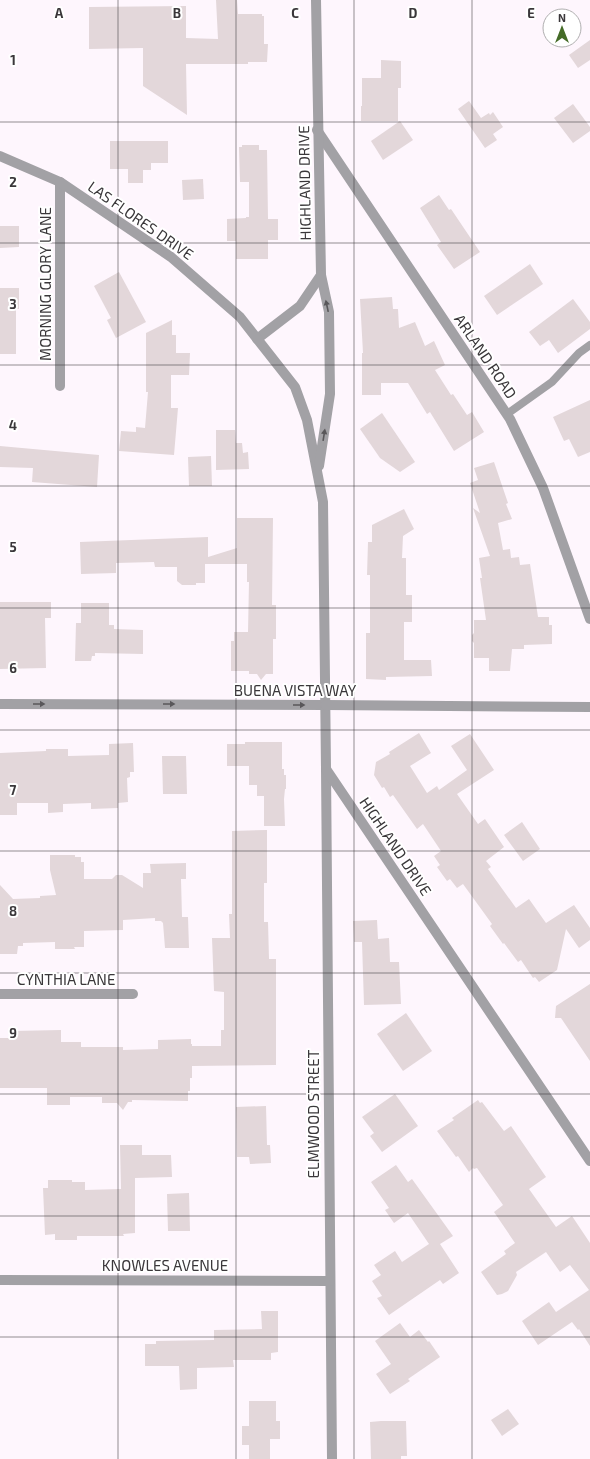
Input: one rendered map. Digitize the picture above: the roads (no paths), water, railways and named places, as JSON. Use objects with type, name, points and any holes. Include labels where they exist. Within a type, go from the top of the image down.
[{"type":"street","name":"HIGHLAND DRIVE","points":[[316,0],[317,130],[321,275],[329,312],[330,394],[318,474]]},
{"type":"street","name":"ARLAND ROAD","points":[[317,130],[507,414],[543,488],[590,619]]},
{"type":"street","name":"LAS FLORES DRIVE","points":[[0,156],[60,182],[171,257],[240,317],[295,387],[307,420],[323,502],[326,705]]},
{"type":"street","name":"MORNING GLORY LANE","points":[[60,182],[60,386]]},
{"type":"street","points":[[257,339],[300,306],[321,275]]},
{"type":"street","name":"BUENA VISTA WAY","points":[[0,704],[590,707]]},
{"type":"street","points":[[326,705],[326,768]]},
{"type":"street","name":"HIGHLAND DRIVE","points":[[326,768],[590,1161]]},
{"type":"street","name":"ELMWOOD STREET","points":[[326,768],[332,1459]]},
{"type":"street","name":"CYNTHIA LANE","points":[[0,994],[133,994]]},
{"type":"street","name":"KNOWLES AVENUE","points":[[0,1280],[330,1281]]},
{"type":"lane","points":[[507,414],[552,382],[579,353],[590,345]]}]
